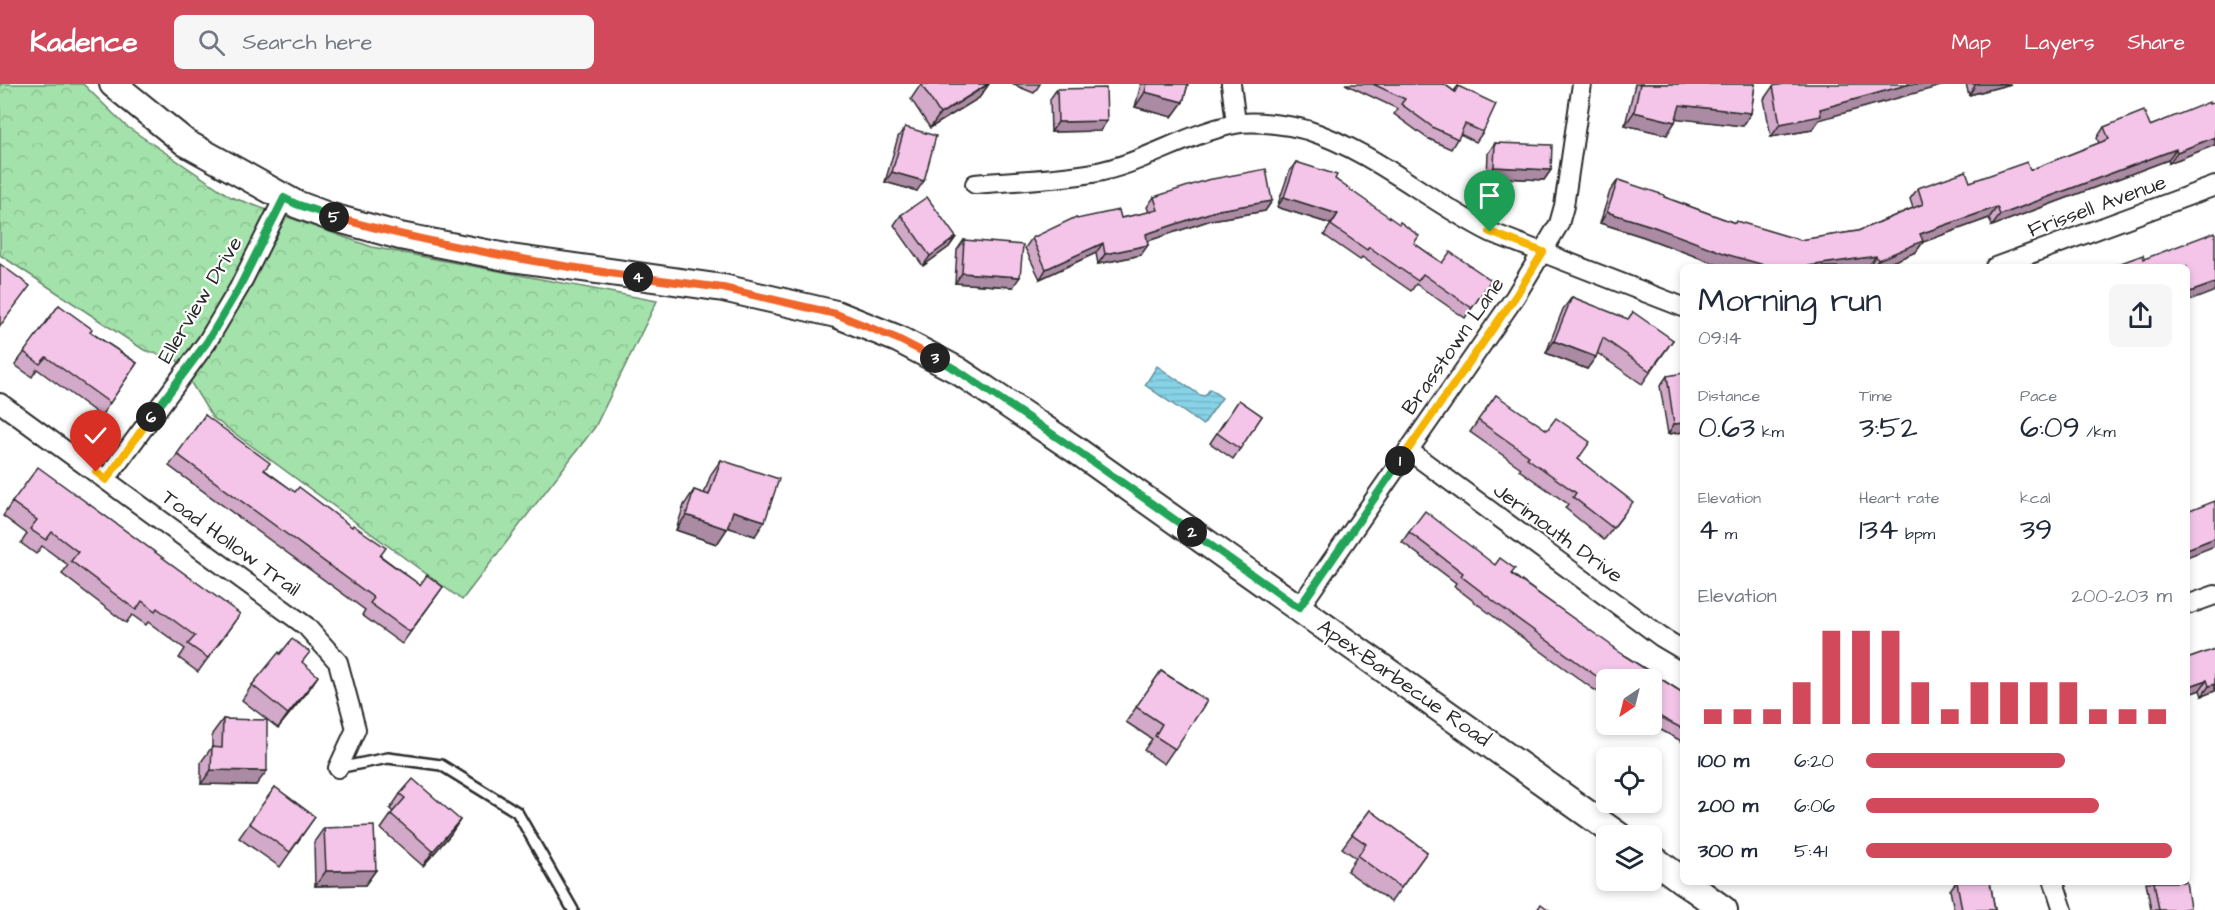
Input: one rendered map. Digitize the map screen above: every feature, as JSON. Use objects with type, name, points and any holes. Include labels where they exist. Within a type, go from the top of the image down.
[{"type":"street","name":"Apex-Barbecue Road","points":[[113,84],[186,143],[284,198],[328,216],[400,236],[522,260],[723,288],[836,314],[898,339],[967,376],[1076,450],[1604,825]]},
{"type":"street","points":[[1231,84],[1236,123]]},
{"type":"street","name":"Brasstown Lane","points":[[1299,608],[1515,297],[1559,224],[1564,206],[1582,84]]},
{"type":"street","points":[[975,184],[1093,173],[1136,161],[1236,123],[1279,125],[1305,130],[1346,146],[1460,217],[1490,232],[1680,306]]},
{"type":"street","name":"Frissell Avenue","points":[[2003,264],[2215,186]]},
{"type":"street","name":"Ellerview Drive","points":[[106,480],[207,342],[239,288],[284,198]]},
{"type":"street","name":"Toad Hollow Trail","points":[[0,403],[306,626],[338,662],[356,729],[338,768]]},
{"type":"street","name":"Jerimouth Drive","points":[[1408,450],[1661,637],[1680,648]]},
{"type":"street","points":[[2190,604],[2215,595]]},
{"type":"street","points":[[1662,865],[1680,878]]},
{"type":"street","points":[[1690,885],[1724,910]]},
{"type":"street","points":[[2055,885],[2063,910]]},
{"type":"lane","points":[[338,768],[388,758],[441,765],[517,812],[573,910]]},
{"type":"green space","points":[[0,84],[83,84],[126,126],[231,197],[372,247],[657,301],[595,427],[462,600],[212,417],[177,360],[144,350],[0,255]]},
{"type":"water","points":[[1157,366],[1200,395],[1205,396],[1210,389],[1222,398],[1203,425],[1145,385]]},
{"type":"building","points":[[921,84],[988,84],[940,114]]},
{"type":"building","points":[[1147,84],[1188,84],[1183,102],[1145,92]]},
{"type":"building","points":[[1373,84],[1444,84],[1455,92],[1458,86],[1496,104],[1483,132],[1465,124],[1458,139],[1434,128],[1401,104],[1405,99]]},
{"type":"building","points":[[1640,84],[1755,84],[1751,113],[1680,105],[1675,122],[1634,112]]},
{"type":"building","points":[[1784,84],[1910,84],[1820,109],[1821,116],[1780,124],[1773,86]]},
{"type":"building","points":[[1106,88],[1107,121],[1058,122],[1057,89]]},
{"type":"building","points":[[2209,102],[2209,104],[2215,102],[2215,137],[2177,152],[2176,149],[2000,215],[1997,207],[1920,234],[1923,241],[1878,260],[1876,256],[1821,264],[1760,264],[1607,212],[1618,180],[1735,223],[1736,221],[1800,240],[1858,231],[1923,204],[1918,188],[1966,171],[1970,182],[2027,162],[2030,170],[2109,139],[2104,127],[2144,111],[2150,126]]},
{"type":"building","points":[[905,127],[936,136],[924,181],[892,172]]},
{"type":"building","points":[[1495,143],[1552,145],[1551,170],[1494,167]]},
{"type":"building","points":[[1296,162],[1337,175],[1335,179],[1419,236],[1414,243],[1442,263],[1450,252],[1491,280],[1472,308],[1423,274],[1418,281],[1369,247],[1367,250],[1331,225],[1338,214],[1284,197]]},
{"type":"building","points":[[1266,169],[1272,201],[1218,210],[1146,234],[1148,245],[1105,254],[1103,243],[1046,269],[1032,238],[1076,217],[1077,219],[1119,210],[1121,218],[1158,210],[1154,197],[1207,180]]},
{"type":"building","points":[[927,197],[956,237],[930,256],[901,215]]},
{"type":"building","points":[[2215,232],[2215,283],[2190,292],[2190,264],[2118,264],[2143,255],[2144,259]]},
{"type":"building","points":[[964,240],[1023,245],[1020,277],[962,273]]},
{"type":"building","points":[[0,264],[30,286],[0,326]]},
{"type":"building","points":[[1572,297],[1628,319],[1633,312],[1673,340],[1650,371],[1603,338],[1596,357],[1554,341]]},
{"type":"building","points":[[59,305],[92,329],[90,332],[137,363],[110,403],[46,357],[40,364],[24,352]]},
{"type":"building","points":[[1680,374],[1680,423],[1674,424],[1667,376]]},
{"type":"building","points":[[1496,395],[1547,430],[1556,418],[1590,442],[1578,459],[1633,502],[1613,528],[1573,497],[1576,493],[1478,420]]},
{"type":"building","points":[[1239,400],[1262,416],[1240,449],[1217,433]]},
{"type":"building","points":[[205,415],[270,463],[264,470],[295,492],[299,487],[352,527],[353,525],[386,548],[380,556],[420,585],[427,575],[443,587],[410,632],[370,603],[374,598],[177,454]]},
{"type":"building","points":[[721,460],[779,479],[765,521],[733,511],[727,529],[686,515],[694,490],[709,495]]},
{"type":"building","points":[[38,467],[240,614],[208,658],[188,644],[195,636],[157,608],[155,611],[142,601],[136,610],[71,561],[78,552],[52,532],[46,540],[30,529],[37,520],[12,502]]},
{"type":"building","points":[[2215,501],[2215,538],[2190,548],[2190,511]]},
{"type":"building","points":[[1425,511],[1495,565],[1500,558],[1515,569],[1511,574],[1645,669],[1596,669],[1596,676],[1461,576],[1463,573],[1409,532]]},
{"type":"building","points":[[292,639],[310,652],[302,662],[318,676],[288,714],[252,685]]},
{"type":"building","points":[[2215,649],[2215,684],[2209,686],[2207,680],[2190,686],[2190,658]]},
{"type":"building","points":[[1161,671],[1207,701],[1175,749],[1155,736],[1162,724],[1136,707]]},
{"type":"building","points":[[1662,680],[1680,691],[1680,727],[1662,718]]},
{"type":"building","points":[[223,719],[267,720],[267,771],[211,770],[212,747],[222,748]]},
{"type":"building","points":[[413,779],[460,820],[433,851],[391,814],[405,798],[400,794]]},
{"type":"building","points":[[275,787],[315,817],[290,852],[249,823]]},
{"type":"building","points":[[1370,810],[1427,852],[1401,888],[1358,856],[1366,844],[1352,834]]},
{"type":"building","points":[[374,826],[376,870],[326,871],[324,828]]},
{"type":"building","points":[[1958,885],[1991,885],[1995,910],[1962,910]]},
{"type":"building","points":[[2155,885],[2186,885],[2190,908],[2159,910]]},
{"type":"building","points":[[1541,904],[1549,910],[1537,910]]},
{"type":"route","points":[[96,472],[106,480],[207,342],[239,288],[284,198],[328,216],[400,236],[511,258],[723,288],[836,314],[898,339],[957,370],[1076,450],[1299,608],[1515,297],[1543,252],[1490,232]]}]
